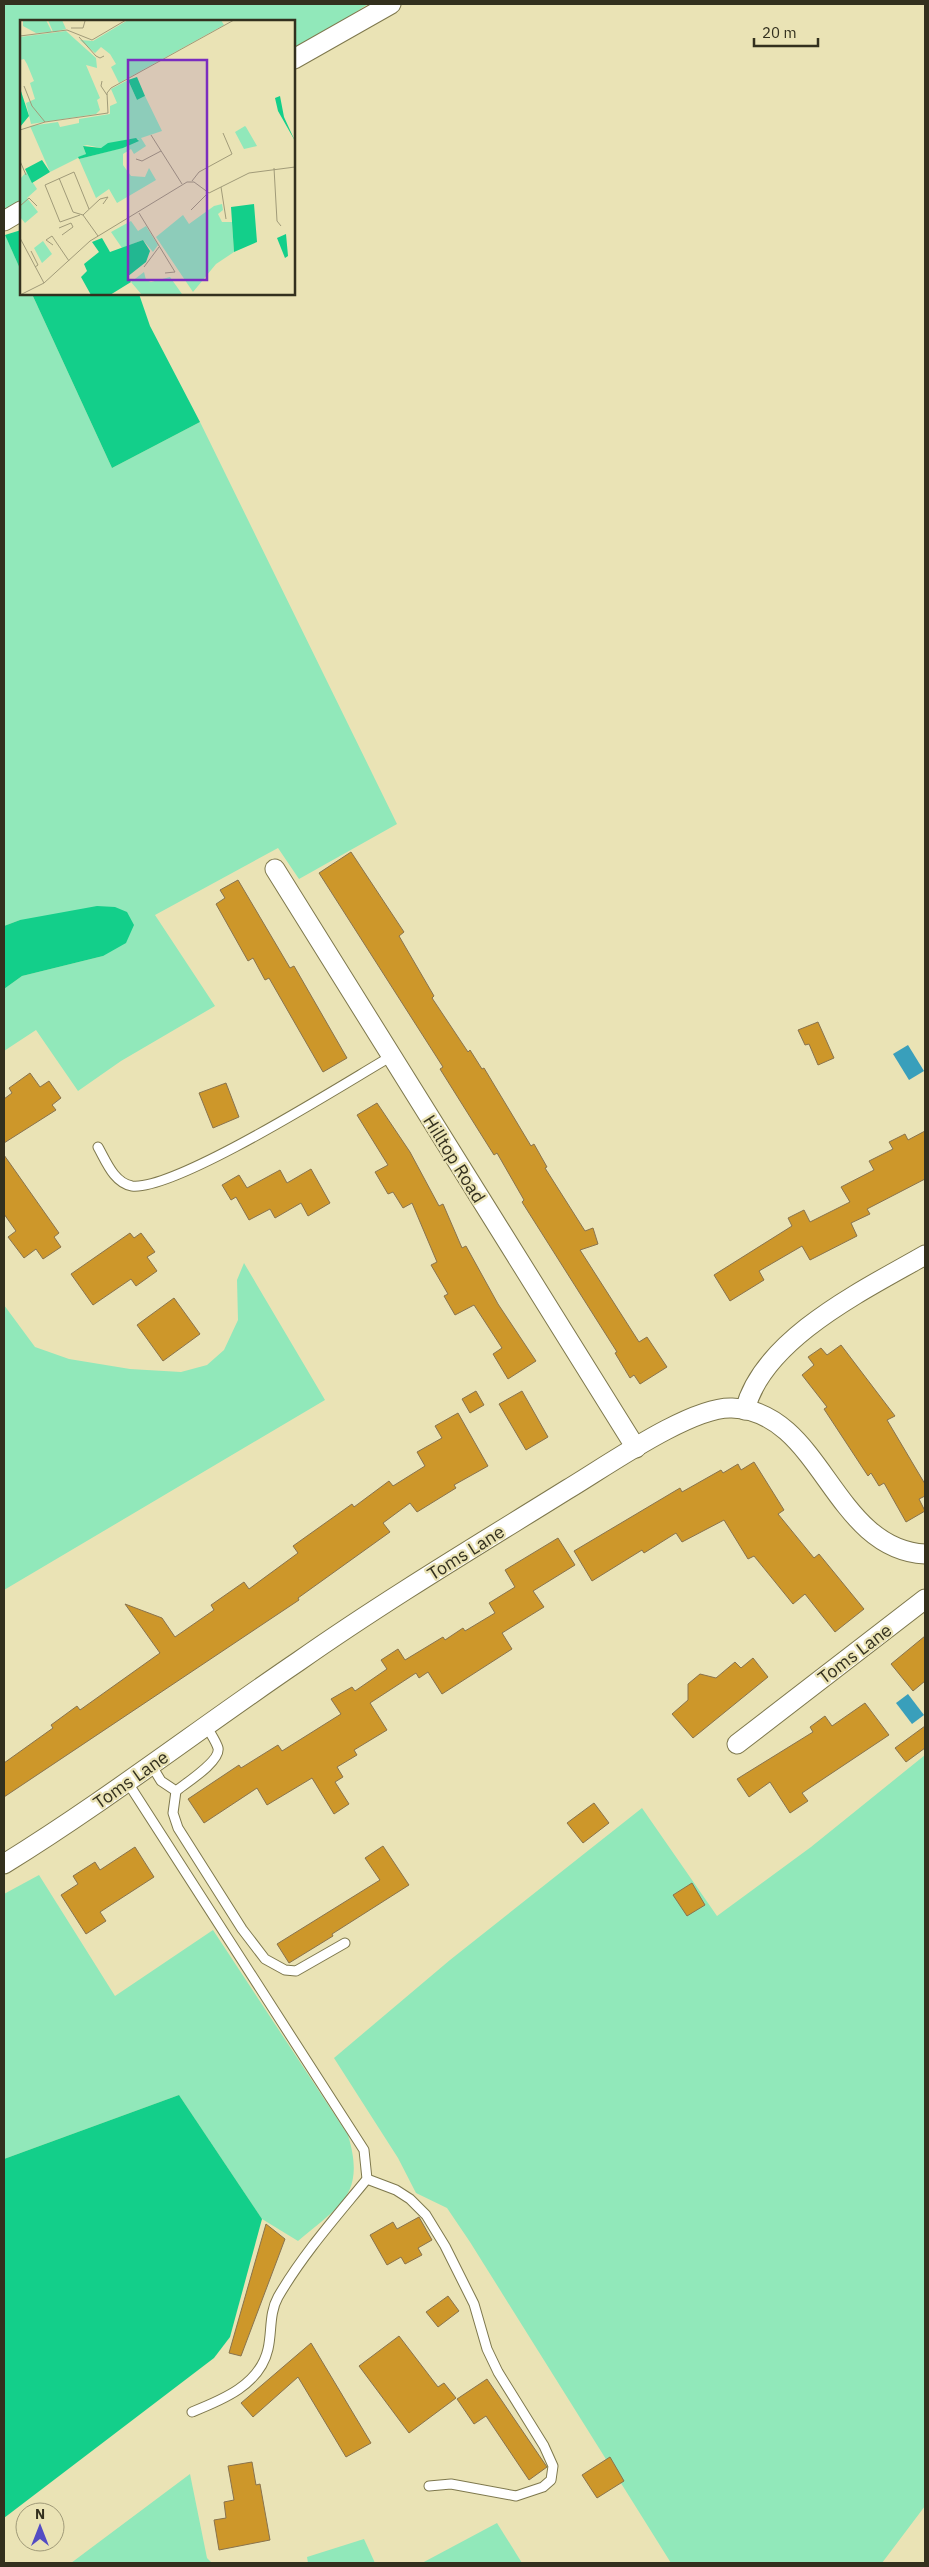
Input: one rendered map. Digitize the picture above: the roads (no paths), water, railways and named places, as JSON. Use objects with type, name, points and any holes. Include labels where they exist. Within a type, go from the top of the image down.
[{"type":"street","points":[[295,58],[390,4]]},
{"type":"street","points":[[4,221],[20,212]]},
{"type":"street","name":"Hilltop Road","points":[[274,869],[636,1448]]},
{"type":"street","points":[[745,1410],[749,1394],[760,1376],[798,1336],[828,1310],[925,1255]]},
{"type":"street","name":"Toms Lane","points":[[4,1864],[128,1783],[308,1654],[471,1549],[636,1448],[703,1413],[717,1409],[745,1410],[768,1417],[792,1436],[844,1503],[869,1530],[897,1547],[925,1554]]},
{"type":"street","name":"Toms Lane","points":[[737,1744],[925,1599]]},
{"type":"lane","points":[[98,1147],[111,1171],[119,1180],[132,1186],[163,1179],[181,1173],[224,1153],[390,1057]]},
{"type":"lane","points":[[206,1727],[218,1748],[217,1755],[212,1762],[176,1791],[173,1813],[178,1828],[242,1929],[265,1959],[285,1970],[296,1971],[345,1943]]},
{"type":"lane","points":[[152,1766],[161,1781],[176,1791]]},
{"type":"lane","points":[[128,1783],[351,2126],[364,2150],[367,2179],[302,2259],[277,2300],[273,2310],[268,2349],[260,2366],[234,2393],[192,2412]]},
{"type":"lane","points":[[367,2179],[384,2185],[410,2199],[426,2215],[445,2246],[474,2304],[488,2349],[498,2372],[544,2446],[553,2466],[550,2480],[542,2487],[516,2496],[451,2484],[429,2486]]},
{"type":"water","points":[[908,1045],[924,1071],[909,1080],[893,1054]]},
{"type":"water","points":[[908,1694],[924,1715],[912,1724],[896,1703]]}]
